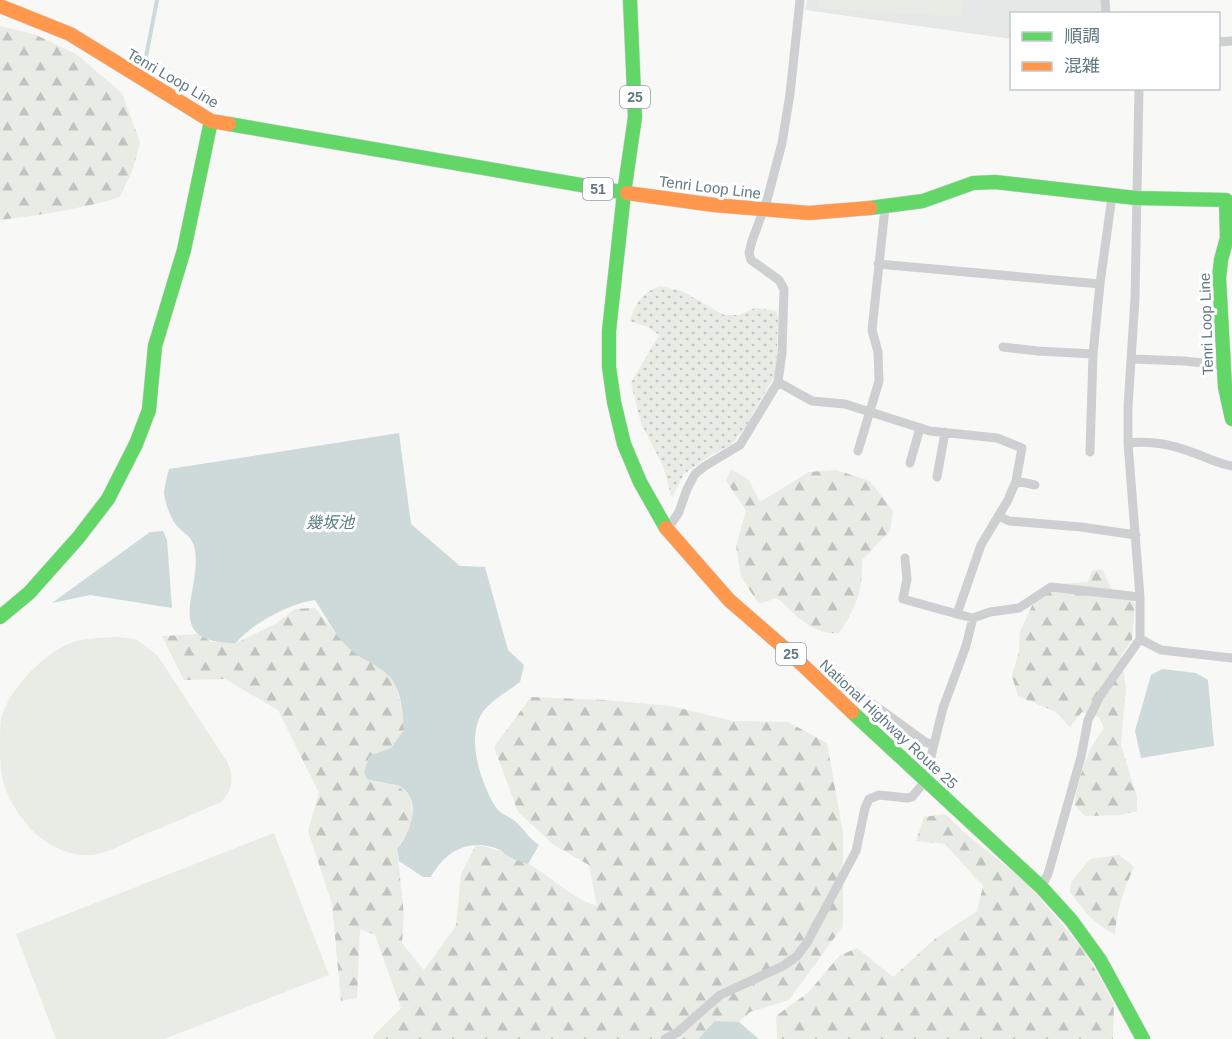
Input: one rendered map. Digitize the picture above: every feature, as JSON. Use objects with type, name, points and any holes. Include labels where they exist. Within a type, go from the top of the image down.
[{"type":"main road","name":"National Highway Route 25","points":[[630,0],[635,117],[609,331],[609,367],[624,444],[640,482],[667,530],[729,600],[1041,887],[1071,921],[1100,960],[1143,1039]]},
{"type":"main road","name":"Tenri Loop Line","points":[[0,6],[70,34],[211,121],[624,193],[809,213],[885,208],[923,201],[973,183],[995,182],[1136,198],[1229,199],[1227,238],[1219,269],[1223,365],[1232,419]]},
{"type":"main road","points":[[0,617],[54,568],[84,530],[108,499],[136,444],[149,410],[154,346],[184,250],[211,121]]},
{"type":"street","points":[[667,530],[679,512],[695,474],[740,445],[778,382],[782,352],[784,289],[778,280],[751,260],[749,253],[782,143],[790,94],[800,0]]},
{"type":"street","points":[[1041,887],[1048,874],[1081,757],[1088,720],[1100,696],[1140,639],[1140,597],[1128,442],[1135,298],[1139,90]]},
{"type":"street","points":[[1090,452],[1093,354],[1112,196]]},
{"type":"street","points":[[858,451],[879,381],[878,352],[872,330],[885,208]]},
{"type":"street","points":[[878,264],[1100,284]]},
{"type":"street","points":[[1003,347],[1093,354]]},
{"type":"street","points":[[1132,359],[1223,365]]},
{"type":"street","points":[[778,382],[812,401],[844,404],[920,428],[997,438],[1022,448],[1016,481],[981,545],[957,614]]},
{"type":"street","points":[[910,463],[920,428]]},
{"type":"street","points":[[937,477],[945,432]]},
{"type":"street","points":[[1128,442],[1159,442],[1198,454],[1221,465],[1232,466]]},
{"type":"street","points":[[1016,481],[1035,485]]},
{"type":"street","points":[[998,516],[1009,521],[1081,527],[1136,535]]},
{"type":"street","points":[[905,558],[906,579],[903,599],[973,618],[990,612],[1019,608],[1051,587],[1140,597]]},
{"type":"street","points":[[665,1039],[678,1032],[720,995],[783,966],[797,956],[808,942],[856,851],[869,799],[879,795],[912,797],[925,781],[943,708],[966,646],[973,618]]},
{"type":"street","points":[[1140,639],[1161,650],[1232,658]]},
{"type":"street","points":[[836,697],[845,689],[852,689],[925,742],[934,745]]},
{"type":"shaded area","points":[[807,0],[1101,0],[1102,12],[1010,12],[1010,39],[805,10]]},
{"type":"green space","points":[[819,0],[963,0],[962,17],[818,8]]},
{"type":"green space","points":[[0,26],[34,34],[76,54],[122,93],[140,142],[133,169],[120,197],[60,211],[0,220]]},
{"type":"green space","points":[[660,286],[682,291],[724,315],[739,315],[755,308],[777,311],[778,319],[776,373],[745,428],[731,445],[711,455],[684,474],[672,498],[663,466],[641,423],[631,383],[659,335],[648,327],[630,321],[640,299]]},
{"type":"green space","points":[[731,469],[749,480],[760,502],[809,472],[836,470],[870,481],[893,511],[890,531],[862,560],[860,590],[850,615],[839,633],[821,631],[805,623],[777,598],[759,604],[741,577],[736,546],[746,510],[726,481]]},
{"type":"green space","points":[[1102,569],[1112,590],[1127,592],[1135,605],[1132,640],[1121,656],[1126,687],[1121,745],[1137,797],[1137,811],[1121,815],[1085,816],[1074,804],[1084,764],[1104,728],[1099,717],[1082,712],[1070,727],[1056,712],[1018,696],[1012,676],[1019,651],[1020,632],[1036,597],[1059,584],[1088,582],[1092,571]]},
{"type":"green space","points":[[315,608],[344,643],[395,682],[404,730],[391,748],[384,751],[367,779],[398,786],[409,795],[413,818],[409,830],[397,849],[404,915],[402,943],[424,970],[456,926],[461,874],[476,845],[497,850],[523,861],[579,898],[597,906],[589,865],[554,845],[518,812],[494,747],[531,697],[671,706],[733,721],[788,722],[827,743],[843,833],[843,926],[789,1000],[750,1012],[739,1022],[715,1021],[698,1039],[373,1039],[374,1035],[401,1008],[375,935],[360,929],[357,998],[341,1001],[332,904],[308,831],[319,793],[278,710],[225,679],[184,680],[162,636],[200,634],[211,642],[236,643],[275,624],[295,609]]},
{"type":"green space","points":[[116,637],[136,639],[158,656],[227,762],[232,779],[228,793],[221,802],[109,850],[90,855],[75,854],[48,843],[36,834],[17,811],[4,785],[1,770],[1,718],[19,684],[49,655],[76,641]]},
{"type":"green space","points":[[945,814],[1029,885],[1085,952],[1114,1003],[1113,1039],[777,1039],[776,1016],[809,992],[839,956],[857,948],[893,977],[936,938],[977,911],[983,886],[945,844],[916,841],[924,817]]},
{"type":"green space","points":[[274,833],[329,975],[164,1039],[56,1039],[16,934]]},
{"type":"green space","points":[[1119,855],[1134,867],[1117,916],[1115,934],[1090,916],[1070,892],[1071,882],[1090,859]]},
{"type":"water","name":"幾坂池","points":[[399,433],[411,524],[460,566],[485,567],[508,650],[524,665],[520,682],[490,704],[479,719],[475,745],[480,773],[497,809],[516,822],[539,845],[528,864],[498,849],[477,845],[459,849],[451,854],[443,860],[431,877],[423,877],[399,861],[397,849],[410,826],[413,808],[411,800],[407,792],[399,786],[367,779],[364,773],[369,756],[391,748],[404,730],[398,692],[386,673],[353,652],[344,643],[315,600],[283,610],[251,629],[236,643],[212,640],[197,633],[191,622],[190,608],[196,559],[193,543],[175,523],[167,505],[164,492],[169,469]]},
{"type":"water","points":[[163,531],[167,540],[172,608],[90,595],[52,603],[150,532]]},
{"type":"water","points":[[1162,669],[1196,673],[1208,680],[1214,746],[1141,758],[1135,731],[1151,675]]},
{"type":"water","points":[[715,1021],[739,1022],[759,1039],[698,1039]]},
{"type":"waterway","points":[[145,62],[157,0]]},
{"type":"traffic: fast","points":[[630,0],[635,117],[609,331],[609,367],[624,444],[640,482],[666,528]]},
{"type":"traffic: fast","points":[[0,617],[29,593],[78,538],[108,499],[136,444],[149,410],[155,346],[184,250],[211,121]]},
{"type":"traffic: fast","points":[[229,124],[627,193]]},
{"type":"traffic: fast","points":[[870,208],[923,201],[973,183],[995,182],[1136,198],[1226,200],[1227,238],[1219,278],[1225,387],[1232,419]]},
{"type":"traffic: fast","points":[[852,712],[1041,887],[1071,920],[1100,960],[1143,1039]]},
{"type":"traffic: slow","points":[[0,6],[70,34],[211,121],[229,124]]},
{"type":"traffic: slow","points":[[627,193],[714,205],[809,213],[870,208]]},
{"type":"traffic: slow","points":[[666,528],[729,600],[790,653],[852,712]]}]
